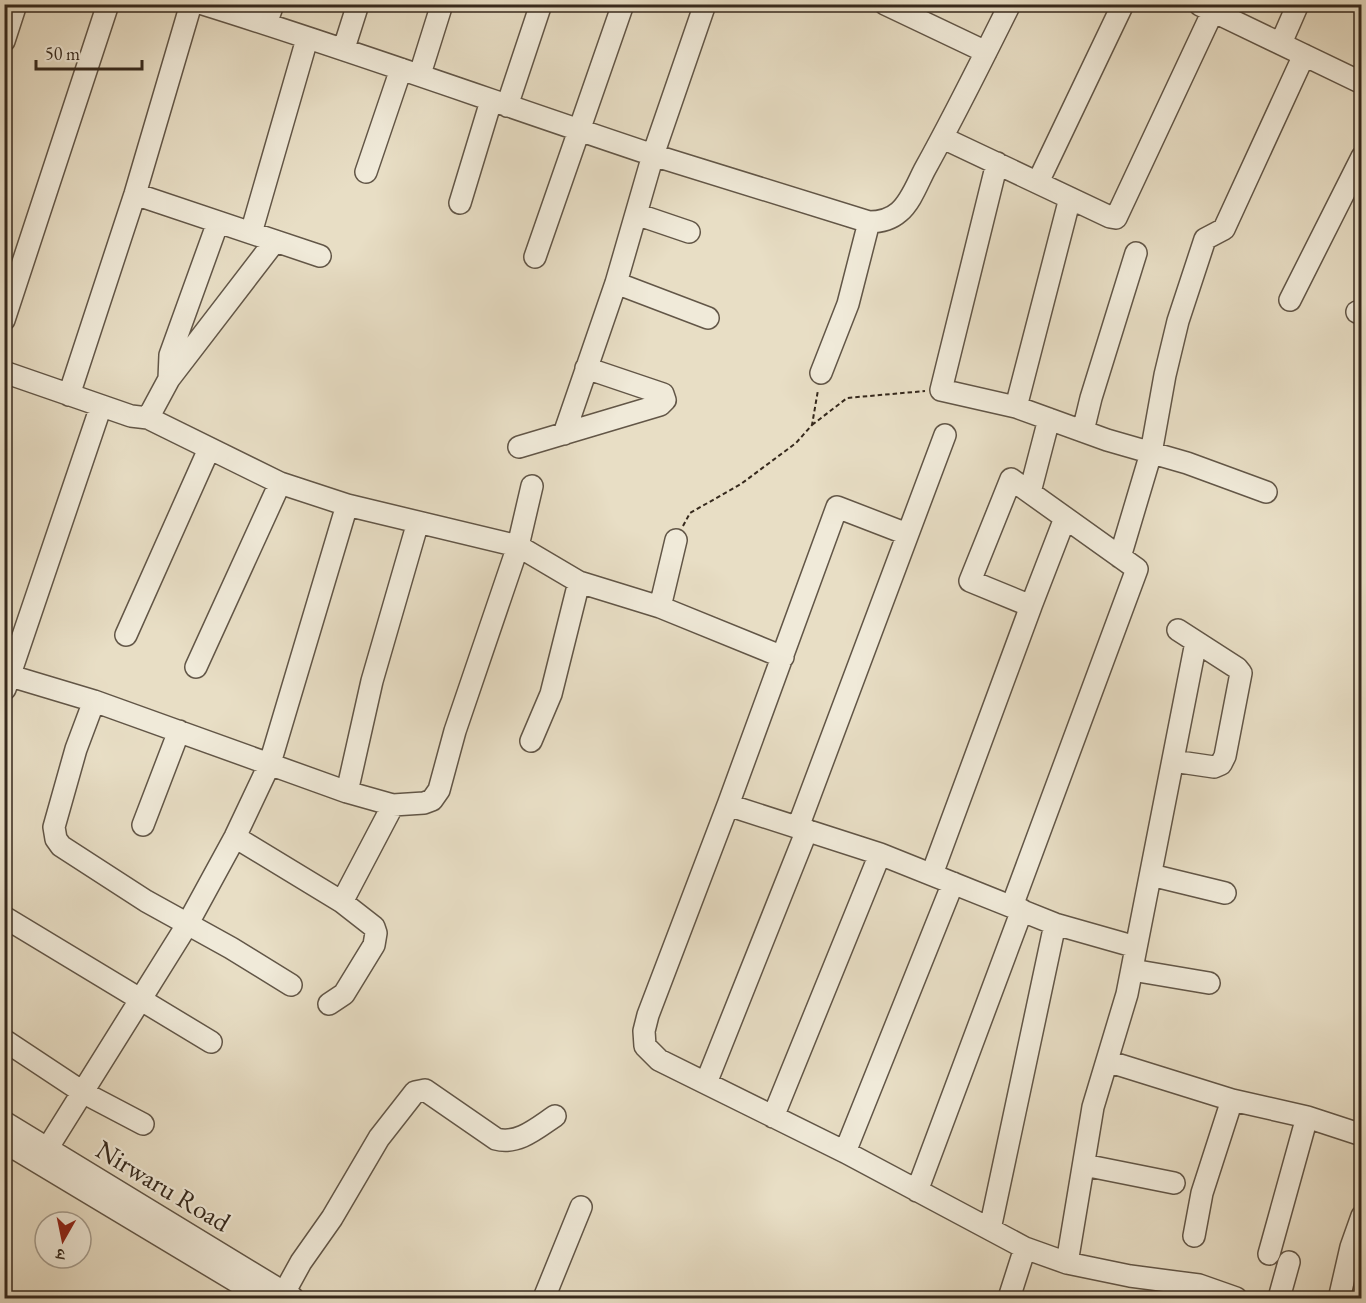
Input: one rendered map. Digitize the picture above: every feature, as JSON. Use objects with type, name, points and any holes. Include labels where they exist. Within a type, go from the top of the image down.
[{"type":"street","points":[[4,41],[16,4]]},
{"type":"street","points":[[4,320],[108,4]]},
{"type":"street","points":[[69,394],[135,194],[191,4]]},
{"type":"street","points":[[203,4],[269,14],[307,39],[344,48],[653,155],[869,222],[881,222],[900,212],[943,138],[1010,4]]},
{"type":"street","points":[[344,48],[358,4]]},
{"type":"street","points":[[366,172],[442,4]]},
{"type":"street","points":[[460,203],[541,4]]},
{"type":"street","points":[[535,257],[623,4]]},
{"type":"street","points":[[564,434],[616,284],[653,155],[705,4]]},
{"type":"street","points":[[885,4],[986,52]]},
{"type":"street","points":[[1038,182],[1123,4]]},
{"type":"street","points":[[1281,43],[1298,4]]},
{"type":"street","points":[[943,138],[1116,218],[1206,8],[1362,82]]},
{"type":"street","points":[[251,233],[307,39]]},
{"type":"street","points":[[1120,557],[1151,453],[1178,321],[1205,239],[1224,229],[1304,55]]},
{"type":"street","points":[[1290,300],[1362,157]]},
{"type":"street","points":[[997,163],[941,390],[1016,407],[1083,431],[1187,463],[1266,492]]},
{"type":"street","points":[[135,194],[320,256]]},
{"type":"street","points":[[1016,407],[1070,198]]},
{"type":"street","points":[[636,214],[689,232]]},
{"type":"street","points":[[169,379],[170,355],[218,222]]},
{"type":"street","points":[[822,373],[848,304],[869,222]]},
{"type":"street","points":[[148,418],[169,379],[275,241]]},
{"type":"street","points":[[1083,431],[1136,253]]},
{"type":"street","points":[[616,284],[708,318]]},
{"type":"street","points":[[519,447],[660,405],[665,400],[663,394],[586,368]]},
{"type":"street","points":[[4,372],[131,416],[148,418],[280,483],[347,505],[518,546],[579,582],[660,607],[783,657]]},
{"type":"street","points":[[101,406],[6,680],[94,701],[347,792],[393,805],[424,803],[432,800],[439,790],[455,731],[518,546],[532,486]]},
{"type":"street","points":[[1030,492],[1049,419]]},
{"type":"street","points":[[706,1083],[802,828],[907,534],[945,435]]},
{"type":"street","points":[[126,635],[209,449]]},
{"type":"street","points":[[917,1191],[1137,569],[1011,479],[970,581],[1031,606]]},
{"type":"street","points":[[196,667],[280,483]]},
{"type":"street","points":[[47,1149],[188,925],[235,837],[270,764],[347,505]]},
{"type":"street","points":[[907,534],[837,507],[648,1015],[644,1031],[645,1046],[659,1060],[845,1152],[1025,1248],[1067,1263],[1236,1299]]},
{"type":"street","points":[[932,874],[1065,518]]},
{"type":"street","points":[[347,792],[372,681],[418,522]]},
{"type":"street","points":[[660,607],[676,540]]},
{"type":"street","points":[[531,741],[551,694],[579,582]]},
{"type":"street","points":[[1173,761],[1214,767],[1221,764],[1225,756],[1241,673],[1237,668],[1178,630]]},
{"type":"street","points":[[1067,1263],[1093,1107],[1127,994],[1197,642]]},
{"type":"street","points":[[94,701],[76,749],[54,827],[56,839],[61,846],[146,901],[231,948],[291,986]]},
{"type":"street","points":[[143,825],[179,731]]},
{"type":"street","points":[[342,902],[393,805]]},
{"type":"street","points":[[728,805],[880,854],[1055,924],[1137,947]]},
{"type":"street","points":[[235,837],[342,902],[374,927],[376,940],[344,994],[329,1004]]},
{"type":"street","points":[[773,1117],[880,854]]},
{"type":"street","points":[[1151,875],[1225,893]]},
{"type":"street","points":[[845,1152],[953,883]]},
{"type":"street","points":[[4,917],[211,1042]]},
{"type":"street","points":[[990,1229],[1055,924]]},
{"type":"street","points":[[1132,970],[1209,983]]},
{"type":"street","points":[[4,1040],[84,1093],[143,1124]]},
{"type":"street","points":[[1107,1061],[1232,1100],[1307,1117],[1362,1135]]},
{"type":"street","points":[[280,1297],[332,1218],[379,1138],[415,1092],[425,1090],[496,1139],[507,1142],[519,1138],[555,1116]]},
{"type":"street","points":[[1194,1236],[1202,1193],[1232,1100]]},
{"type":"street","points":[[1269,1254],[1307,1117]]},
{"type":"street","name":"Nirwaru Road","points":[[4,1122],[280,1297]]},
{"type":"street","name":"Nirwaru Road","points":[[4,1142],[280,1297]]},
{"type":"street","points":[[1084,1165],[1174,1183]]},
{"type":"street","points":[[544,1299],[581,1207]]},
{"type":"street","points":[[1341,1297],[1351,1247],[1362,1216]]},
{"type":"street","points":[[1009,1299],[1025,1248]]},
{"type":"street","points":[[1279,1299],[1289,1262]]},
{"type":"path","points":[[812,425],[822,373]]},
{"type":"path","points":[[676,540],[690,513],[741,484],[796,443],[812,425],[847,398],[941,390]]}]
